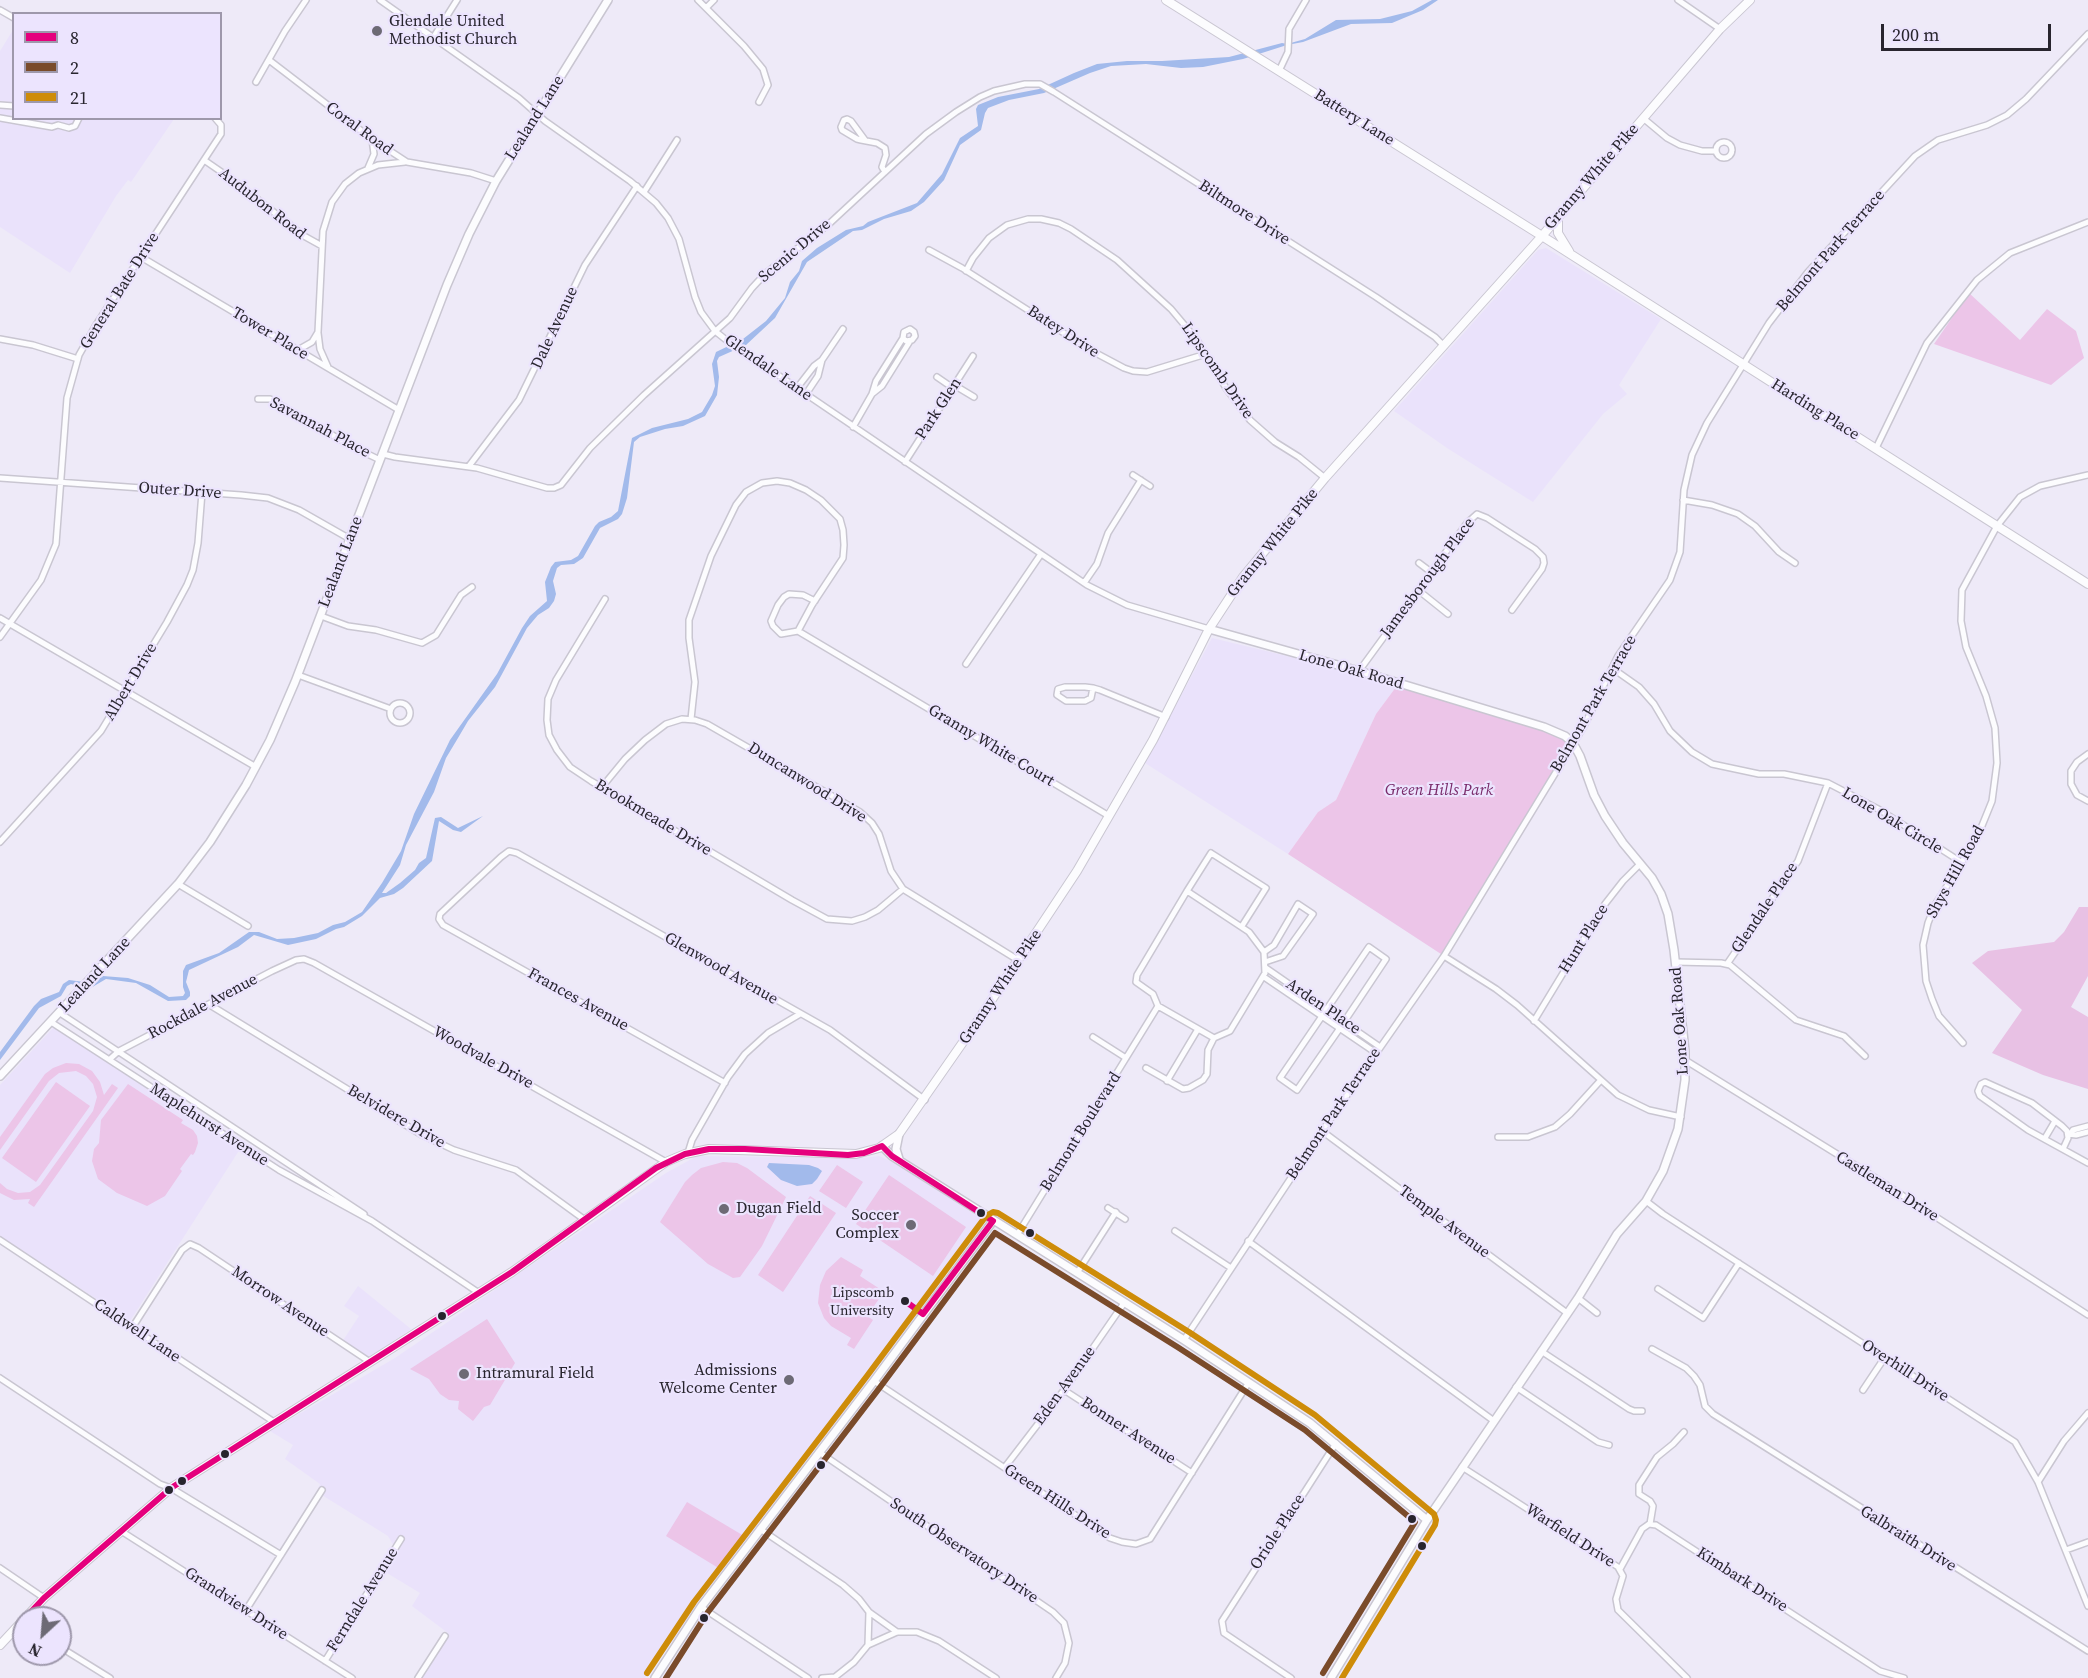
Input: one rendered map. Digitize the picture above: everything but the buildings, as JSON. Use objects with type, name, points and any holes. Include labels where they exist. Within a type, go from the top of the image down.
[{"type":"main road","name":"Battery Lane","points":[[1166,0],[1542,236]]},
{"type":"main road","name":"Granny White Pike","points":[[37,1606],[171,1488],[479,1293],[666,1162],[688,1153],[709,1149],[848,1155],[864,1153],[882,1146],[899,1134],[925,1100],[1068,884],[1166,717],[1209,629],[1243,577],[1325,478],[1542,236],[1720,28],[1750,0]]},
{"type":"main road","points":[[1558,217],[1558,233],[1571,255]]},
{"type":"main road","name":"Harding Place","points":[[1542,236],[2088,584]]},
{"type":"main road","name":"Granny White Pike","points":[[0,1645],[12,1633]]},
{"type":"street","points":[[256,82],[306,0]]},
{"type":"street","name":"Glendale Lane","points":[[380,0],[519,98],[537,114],[644,192],[665,213],[676,233],[685,255],[696,302],[704,317],[715,331],[728,341],[1084,583],[1133,607],[1209,629]]},
{"type":"street","points":[[433,38],[457,0]]},
{"type":"street","name":"Lealand Lane","points":[[0,1076],[178,884],[224,821],[256,767],[298,675],[469,234],[496,181],[608,0]]},
{"type":"street","points":[[698,0],[753,55],[763,69],[768,85],[759,102]]},
{"type":"street","points":[[706,8],[714,0]]},
{"type":"street","points":[[1279,71],[1288,52],[1289,28],[1306,0]]},
{"type":"street","points":[[1678,0],[1720,28]]},
{"type":"street","name":"Belmont Park Terrace","points":[[1184,1340],[1322,1131],[1444,956],[1587,720],[1627,642],[1668,584],[1676,568],[1681,544],[1683,500],[1688,469],[1700,436],[1769,323],[1804,277],[1911,160],[1938,140],[1987,125],[2007,115],[2032,94],[2088,34]]},
{"type":"street","name":"Coral Road","points":[[269,60],[372,139],[407,162],[471,173],[496,181]]},
{"type":"street","name":"Scenic Drive","points":[[469,466],[554,488],[564,482],[590,448],[625,413],[730,318],[765,274],[826,226],[926,134],[970,102],[994,91],[1025,84],[1042,85]]},
{"type":"street","name":"Biltmore Drive","points":[[1042,85],[1376,297],[1435,337],[1444,346]]},
{"type":"street","points":[[0,118],[52,128],[57,122],[72,127],[77,120]]},
{"type":"street","points":[[1643,118],[1673,142],[1694,149],[1716,151]]},
{"type":"street","name":"General Bate Drive","points":[[0,637],[42,580],[58,534],[66,404],[70,382],[78,359],[92,330],[221,134],[221,125],[217,120]]},
{"type":"street","points":[[865,140],[851,121],[844,120],[841,124],[842,130],[857,139],[877,143],[885,148],[886,155],[882,167],[885,172]]},
{"type":"street","points":[[368,168],[374,154],[372,139]]},
{"type":"street","points":[[644,192],[677,141]]},
{"type":"street","name":"Audubon Road","points":[[204,160],[303,236],[322,246]]},
{"type":"street","points":[[330,370],[320,349],[318,332],[322,246],[325,221],[332,202],[349,180],[368,168],[407,162]]},
{"type":"street","name":"Dale Avenue","points":[[469,466],[525,391],[585,265],[637,186]]},
{"type":"street","name":"Lipscomb Drive","points":[[966,271],[985,243],[994,233],[1007,225],[1034,219],[1059,223],[1091,242],[1130,272],[1179,319],[1206,354],[1226,388],[1250,420],[1275,442],[1299,457],[1325,478]]},
{"type":"street","points":[[1875,448],[1928,342],[1977,280],[2010,253],[2088,222]]},
{"type":"street","name":"Batey Drive","points":[[929,250],[1092,351],[1124,368],[1147,372],[1206,354]]},
{"type":"street","name":"Tower Place","points":[[141,256],[399,410]]},
{"type":"street","points":[[797,388],[814,366],[822,360],[843,329]]},
{"type":"street","points":[[853,427],[872,394],[876,381],[903,338],[905,330],[912,329],[915,335],[882,386],[872,394]]},
{"type":"street","points":[[298,350],[312,342],[318,332]]},
{"type":"street","points":[[903,338],[910,341]]},
{"type":"street","points":[[0,339],[21,342],[78,359]]},
{"type":"street","name":"Park Glen","points":[[905,462],[973,356]]},
{"type":"street","points":[[806,394],[818,376],[822,360]]},
{"type":"street","points":[[888,363],[894,367]]},
{"type":"street","points":[[937,377],[974,397]]},
{"type":"street","name":"Savannah Place","points":[[258,399],[270,399],[353,447],[381,457]]},
{"type":"street","points":[[381,457],[469,466]]},
{"type":"street","points":[[1133,475],[1149,486]]},
{"type":"street","name":"Shys Hill Road","points":[[1963,1043],[1939,1016],[1926,981],[1923,953],[1928,923],[1935,905],[1977,838],[1992,801],[1997,763],[1995,728],[1961,621],[1962,590],[1997,526],[2020,497],[2040,486],[2088,475]]},
{"type":"street","name":"Outer Drive","points":[[0,478],[248,495],[278,501],[299,510],[350,539]]},
{"type":"street","points":[[1084,583],[1096,564],[1108,533],[1141,480]]},
{"type":"street","points":[[602,787],[625,759],[655,732],[672,722],[691,719],[695,691],[689,638],[691,612],[711,556],[736,505],[746,492],[762,483],[777,481],[790,483],[806,490],[840,519],[843,530],[843,558],[798,631]]},
{"type":"street","name":"Albert Drive","points":[[0,842],[95,738],[126,691],[190,578],[197,553],[202,492]]},
{"type":"street","points":[[1683,500],[1734,512],[1755,526],[1779,552],[1795,563]]},
{"type":"street","name":"Jamesborough Place","points":[[1359,671],[1431,572],[1477,514],[1535,549],[1544,560],[1542,569],[1512,610]]},
{"type":"street","points":[[966,664],[1041,554]]},
{"type":"street","points":[[1419,563],[1431,572]]},
{"type":"street","points":[[321,616],[348,626],[380,631],[413,642],[425,643],[436,635],[461,595],[472,587]]},
{"type":"street","points":[[1418,590],[1448,614]]},
{"type":"street","name":"Granny White Court","points":[[815,601],[803,595],[789,594],[778,605],[771,621],[773,626],[782,634],[798,631],[1109,816]]},
{"type":"street","name":"Brookmeade Drive","points":[[605,599],[556,680],[548,699],[546,716],[549,735],[563,758],[577,772],[811,912],[827,919],[852,921],[866,917],[903,889]]},
{"type":"street","points":[[0,618],[256,767]]},
{"type":"street","name":"Lone Oak Road","points":[[1209,629],[1359,671],[1562,734],[1573,743],[1582,760],[1594,795],[1605,816],[1655,883],[1664,899],[1671,926],[1685,1060],[1681,1116],[1667,1162],[1646,1201],[1617,1234],[1578,1298],[1427,1520],[1331,1678]]},
{"type":"street","points":[[425,643],[428,650]]},
{"type":"street","name":"Lone Oak Circle","points":[[1612,668],[1639,687],[1654,704],[1670,731],[1677,738],[1692,752],[1712,764],[1745,772],[1784,774],[1828,783],[1880,810],[1961,862]]},
{"type":"street","points":[[298,675],[391,709]]},
{"type":"street","points":[[1093,688],[1091,698],[1087,701],[1066,701],[1057,695],[1058,689],[1065,687],[1093,688],[1121,697],[1166,717]]},
{"type":"street","name":"Duncanwood Drive","points":[[691,719],[721,731],[860,812],[875,828],[893,874],[903,889],[1018,960]]},
{"type":"street","points":[[2088,754],[2077,762],[2072,771],[2071,784],[2077,795],[2088,801]]},
{"type":"street","name":"Glendale Place","points":[[1727,964],[1798,861],[1828,783]]},
{"type":"street","name":"Frances Avenue","points":[[509,851],[441,912],[439,919],[443,925],[724,1083]]},
{"type":"street","name":"Glenwood Avenue","points":[[509,851],[528,859],[841,1037],[925,1100]]},
{"type":"street","points":[[1214,1038],[1158,1006],[1151,992],[1137,984],[1136,978],[1211,853],[1266,888],[1242,926]]},
{"type":"street","name":"Hunt Place","points":[[1534,1021],[1605,904],[1623,881],[1641,864]]},
{"type":"street","points":[[178,884],[248,926]]},
{"type":"street","points":[[1146,1068],[1180,1088],[1185,1089],[1203,1080],[1207,1074],[1208,1053],[1214,1038],[1230,1031],[1264,976],[1264,952],[1254,936],[1187,891]]},
{"type":"street","points":[[1264,952],[1274,945],[1298,904],[1313,914],[1283,956],[1265,965]]},
{"type":"street","points":[[1340,1028],[1297,1090],[1280,1078],[1369,947],[1386,959],[1344,1022]]},
{"type":"street","points":[[1444,956],[1496,989],[1600,1081],[1630,1102],[1649,1110],[1681,1116]]},
{"type":"street","name":"Rockdale Avenue","points":[[110,1059],[118,1051],[298,959]]},
{"type":"street","name":"Woodvale Drive","points":[[298,959],[314,963],[666,1162]]},
{"type":"street","points":[[1675,962],[1727,964],[1796,1020],[1844,1036],[1865,1056]]},
{"type":"street","name":"Arden Place","points":[[1265,965],[1380,1047]]},
{"type":"street","name":"Arden Place","points":[[1264,976],[1376,1053]]},
{"type":"street","name":"Belvidere Drive","points":[[210,1005],[422,1136],[454,1150],[516,1170],[585,1220]]},
{"type":"street","name":"Belmont Boulevard","points":[[1017,1235],[1158,1006]]},
{"type":"street","name":"Maplehurst Avenue","points":[[60,1013],[346,1201],[479,1293]]},
{"type":"street","points":[[688,1153],[692,1140],[724,1083],[751,1047],[768,1033],[800,1014]]},
{"type":"street","name":"Maplehurst Avenue","points":[[51,1022],[279,1170],[372,1221]]},
{"type":"street","points":[[1167,1081],[1198,1029]]},
{"type":"street","points":[[1093,1037],[1126,1058]]},
{"type":"street","name":"Castleman Drive","points":[[1685,1060],[1866,1172],[2088,1315]]},
{"type":"street","points":[[1498,1137],[1528,1137],[1555,1127],[1600,1081]]},
{"type":"street","points":[[2088,1132],[2069,1134],[2032,1103],[1991,1084],[1985,1082],[1981,1084],[1978,1091],[1980,1096],[2028,1130],[2088,1163]]},
{"type":"street","points":[[2045,1138],[2055,1122]]},
{"type":"street","points":[[2063,1149],[2073,1130],[2088,1126]]},
{"type":"street","name":"Temple Avenue","points":[[1322,1131],[1567,1313]]},
{"type":"street","points":[[899,1134],[896,1149],[900,1162]]},
{"type":"street","points":[[882,1146],[900,1162],[1184,1340],[1310,1423],[1427,1520]]},
{"type":"street","name":"Overhill Drive","points":[[1646,1201],[2015,1442],[2038,1482],[2088,1606]]},
{"type":"street","points":[[1108,1208],[1125,1219]]},
{"type":"street","points":[[1077,1273],[1116,1212]]},
{"type":"street","points":[[655,1678],[701,1607],[993,1221]]},
{"type":"street","points":[[1175,1231],[1231,1268]]},
{"type":"street","name":"Caldwell Lane","points":[[0,1240],[274,1422]]},
{"type":"street","points":[[1248,1242],[1494,1421]]},
{"type":"street","name":"Morrow Avenue","points":[[132,1328],[182,1250],[190,1244],[370,1362]]},
{"type":"street","points":[[1658,1289],[1703,1318],[1739,1263]]},
{"type":"street","points":[[1578,1298],[1597,1313]]},
{"type":"street","name":"Eden Avenue","points":[[1005,1467],[1064,1390],[1124,1303]]},
{"type":"street","name":"Galbraith Drive","points":[[1652,1349],[1686,1368],[1695,1376],[1700,1385],[1705,1406],[1713,1414],[2088,1651]]},
{"type":"street","points":[[1541,1351],[1629,1409],[1642,1411]]},
{"type":"street","points":[[1863,1390],[1885,1357]]},
{"type":"street","points":[[0,1378],[160,1484],[171,1488],[281,1555]]},
{"type":"street","name":"Green Hills Drive","points":[[874,1381],[1110,1538],[1136,1544],[1150,1539],[1249,1382]]},
{"type":"street","points":[[1516,1387],[1598,1442],[1610,1445]]},
{"type":"street","name":"Bonner Avenue","points":[[1064,1390],[1192,1473]]},
{"type":"street","points":[[2038,1482],[2064,1440],[2088,1413]]},
{"type":"street","points":[[1620,1569],[1640,1531],[1650,1524],[1653,1506],[1638,1492],[1639,1485],[1657,1457],[1684,1432]]},
{"type":"street","name":"Oriole Place","points":[[1291,1678],[1224,1633],[1222,1621],[1336,1443]]},
{"type":"street","name":"South Observatory Drive","points":[[819,1452],[1053,1612],[1064,1623],[1069,1643],[1065,1663],[1057,1675]]},
{"type":"street","name":"Warfield Drive","points":[[1462,1467],[1620,1569],[1623,1576],[1616,1599],[1618,1610],[1687,1678]]},
{"type":"street","points":[[246,1610],[322,1490]]},
{"type":"street","name":"Kimbark Drive","points":[[1650,1524],[1665,1530],[1880,1671],[1904,1678]]},
{"type":"street","points":[[760,1529],[843,1585],[859,1599],[868,1612],[897,1632]]},
{"type":"street","name":"Grandview Drive","points":[[121,1531],[352,1678]]},
{"type":"street","name":"Ferndale Avenue","points":[[325,1661],[401,1539]]},
{"type":"street","points":[[2066,1550],[2088,1542]]},
{"type":"street","points":[[0,1568],[44,1598]]},
{"type":"street","points":[[701,1607],[808,1678]]},
{"type":"street","points":[[868,1612],[868,1645]]},
{"type":"street","points":[[822,1678],[836,1677],[854,1662],[868,1645],[897,1632],[917,1632],[939,1641],[996,1678]]},
{"type":"street","points":[[418,1678],[445,1636]]},
{"type":"street","points":[[72,1654],[110,1678]]},
{"type":"street","points":[[1880,1671],[1883,1678]]},
{"type":"shaded area","points":[[12,32],[12,120],[173,120],[131,182],[128,180],[116,196],[70,273],[0,227],[0,51]]},
{"type":"shaded area","points":[[1546,248],[1661,319],[1619,385],[1627,394],[1603,414],[1533,502],[1447,448],[1394,411],[1538,250]]},
{"type":"shaded area","points":[[1212,638],[1399,683],[1376,714],[1336,800],[1318,812],[1288,854],[1145,763]]},
{"type":"shaded area","points":[[2079,907],[2088,907],[2088,976],[2071,1007],[2088,1017],[2088,1089],[2043,1075],[1992,1053],[2022,1010],[1972,963],[1988,951],[2054,942],[2064,932]]},
{"type":"shaded area","points":[[54,1027],[240,1149],[130,1321],[0,1236],[0,1085]]},
{"type":"shaded area","name":"Lipscomb University","points":[[697,1156],[863,1158],[879,1156],[899,1165],[983,1220],[931,1297],[645,1678],[421,1678],[448,1633],[412,1606],[420,1593],[387,1573],[398,1553],[388,1536],[317,1492],[320,1484],[285,1459],[293,1445],[270,1431],[395,1358],[666,1173]]},
{"type":"shaded area","points":[[358,1286],[411,1329],[369,1358],[342,1342],[359,1316],[344,1306]]},
{"type":"green space","points":[[1969,293],[2020,340],[2047,309],[2076,331],[2084,358],[2051,385],[1934,344]]},
{"type":"green space","name":"Green Hills Park","points":[[1399,683],[1544,727],[1573,743],[1444,956],[1288,854],[1318,812],[1336,800],[1376,714]]},
{"type":"green space","points":[[66,1063],[79,1064],[92,1071],[100,1082],[104,1095],[112,1084],[118,1088],[34,1207],[28,1203],[30,1199],[14,1200],[0,1193],[0,1183],[7,1189],[18,1193],[30,1192],[40,1185],[93,1111],[97,1097],[93,1084],[86,1076],[76,1071],[59,1073],[49,1081],[0,1150],[0,1137],[45,1074]]},
{"type":"green space","points":[[56,1082],[90,1106],[36,1182],[2,1158]]},
{"type":"green space","points":[[128,1084],[183,1120],[181,1123],[193,1130],[197,1136],[198,1143],[195,1152],[180,1169],[182,1171],[165,1196],[147,1206],[117,1193],[98,1179],[92,1161],[94,1149],[99,1143],[101,1120]]},
{"type":"green space","name":"Dugan Field","points":[[723,1162],[737,1163],[747,1168],[786,1197],[762,1246],[740,1277],[733,1278],[708,1264],[660,1222],[685,1182],[692,1175],[701,1168]]},
{"type":"green space","points":[[837,1165],[863,1182],[846,1208],[819,1191]]},
{"type":"green space","name":"Soccer Complex","points":[[889,1175],[966,1227],[933,1276],[856,1224]]},
{"type":"green space","points":[[810,1196],[836,1213],[783,1292],[758,1275]]},
{"type":"green space","points":[[841,1257],[863,1270],[860,1276],[880,1289],[881,1296],[867,1316],[873,1320],[854,1349],[847,1345],[851,1338],[831,1326],[824,1318],[818,1303],[820,1285],[826,1271]]},
{"type":"green space","name":"Intramural Field","points":[[487,1319],[515,1363],[490,1405],[484,1407],[473,1421],[458,1409],[459,1401],[449,1400],[440,1394],[429,1379],[410,1369]]},
{"type":"green space","points":[[687,1502],[744,1536],[720,1569],[666,1536]]},
{"type":"water","points":[[1432,0],[1438,0],[1423,10],[1392,23],[1351,24],[1303,42],[1243,59],[1203,67],[1181,68],[1146,64],[1111,66],[1044,93],[1009,100],[988,108],[981,130],[960,145],[944,180],[924,202],[911,211],[884,219],[862,230],[853,231],[807,262],[775,318],[746,345],[719,357],[717,395],[705,416],[683,426],[640,437],[634,442],[627,498],[622,514],[618,519],[600,528],[583,558],[574,564],[561,565],[557,568],[553,581],[556,594],[554,601],[527,628],[495,687],[468,721],[446,758],[434,792],[406,845],[400,865],[382,893],[386,893],[400,883],[426,858],[435,818],[441,817],[458,828],[483,816],[461,832],[439,821],[432,861],[403,888],[394,894],[380,898],[362,916],[344,927],[316,939],[288,945],[254,935],[238,947],[189,970],[186,982],[190,996],[186,1000],[168,1001],[136,983],[106,979],[89,989],[71,984],[61,996],[39,1008],[0,1060],[0,1052],[34,1006],[41,999],[59,992],[63,984],[69,980],[92,983],[103,976],[128,978],[150,985],[169,997],[183,996],[185,993],[183,971],[186,965],[219,953],[249,932],[259,932],[277,939],[294,938],[318,933],[362,912],[401,851],[414,814],[450,740],[497,674],[530,616],[547,601],[545,582],[551,567],[555,562],[571,560],[578,556],[595,526],[618,511],[632,438],[652,428],[688,419],[702,412],[715,386],[712,364],[716,352],[743,339],[766,321],[785,298],[790,282],[799,271],[802,261],[817,248],[846,230],[863,226],[917,203],[942,174],[960,138],[978,126],[976,109],[978,105],[998,97],[1039,89],[1097,64],[1229,57],[1305,39],[1336,20],[1380,19],[1412,11]]},
{"type":"water","points":[[769,1163],[809,1165],[822,1171],[812,1184],[797,1186],[781,1180],[767,1167]]},
{"type":"transit line","name":"8","points":[[36,1606],[171,1488],[512,1272],[656,1168],[685,1154],[709,1149],[745,1149],[848,1155],[864,1153],[882,1146],[892,1156],[993,1221],[923,1314],[905,1301]]},
{"type":"transit line","name":"21","points":[[647,1673],[694,1602],[986,1216],[993,1212],[1189,1332],[1315,1415],[1434,1514],[1435,1525],[1342,1678]]},
{"type":"transit line","name":"2","points":[[666,1678],[708,1612],[995,1233],[1305,1430],[1415,1522],[1323,1673]]},
{"type":"place","name":"Glendale United Methodist Church","points":[[377,31]]},
{"type":"place","name":"Dugan Field","points":[[724,1209]]},
{"type":"place","name":"Soccer Complex","points":[[911,1225]]},
{"type":"place","name":"Lipscomb University","points":[[905,1301]]},
{"type":"place","name":"Intramural Field","points":[[464,1374]]},
{"type":"place","name":"Admissions Welcome Center","points":[[789,1380]]}]
